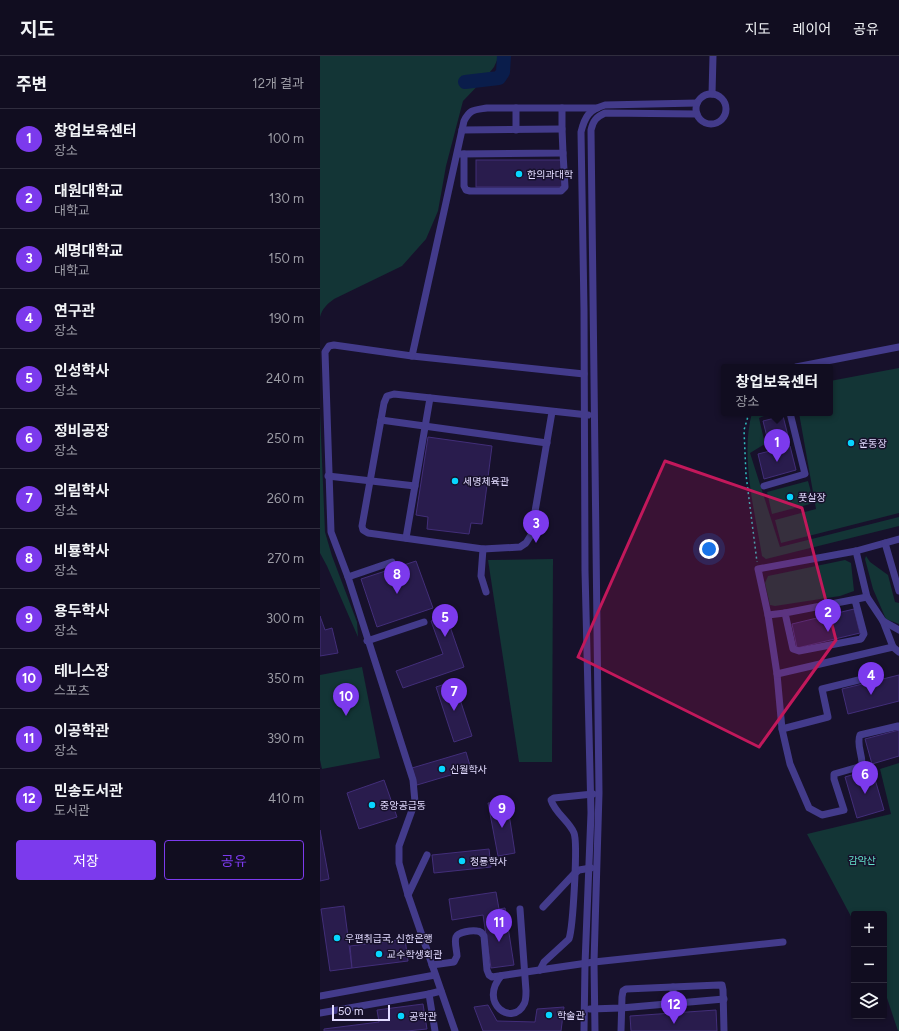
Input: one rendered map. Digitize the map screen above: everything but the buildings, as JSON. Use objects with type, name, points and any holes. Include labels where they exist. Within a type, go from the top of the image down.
[{"type":"street","points":[[712,94],[713,56]]},
{"type":"street","points":[[712,94],[721,98],[726,106],[725,116],[718,123],[713,124],[703,122],[697,114],[696,109],[703,96],[712,94]]},
{"type":"street","points":[[412,356],[460,154],[464,121],[468,113],[473,110],[487,108],[596,108],[605,105],[698,103]]},
{"type":"street","points":[[516,108],[516,130]]},
{"type":"street","points":[[460,154],[464,186],[466,190],[561,191],[565,187],[562,108]]},
{"type":"street","points":[[584,1031],[590,794],[586,608],[581,132],[584,120],[596,108]]},
{"type":"street","points":[[595,1031],[594,962],[599,793],[591,130],[598,116],[605,113],[697,114]]},
{"type":"street","points":[[462,130],[562,129]]},
{"type":"street","points":[[460,154],[563,153]]},
{"type":"street","points":[[584,310],[594,312]]},
{"type":"street","points":[[455,1031],[408,895],[399,863],[399,846],[415,802],[414,787],[348,577],[331,532],[325,352],[329,346],[334,345],[412,356],[584,374]]},
{"type":"street","points":[[811,364],[899,347]]},
{"type":"street","points":[[552,412],[531,535],[526,543],[520,547],[483,549],[368,533],[363,530],[362,526],[370,481],[384,403],[387,396],[394,394],[594,416]]},
{"type":"street","points":[[406,538],[430,398]]},
{"type":"street","points":[[764,486],[805,474],[791,416]]},
{"type":"street","points":[[381,420],[547,443]]},
{"type":"street","points":[[328,476],[415,486]]},
{"type":"street","points":[[899,539],[856,551],[758,569],[768,615],[777,674],[782,729],[790,764],[809,808],[822,815],[844,810],[834,779],[834,774],[862,766],[863,760],[858,741],[860,735],[899,727]]},
{"type":"street","points":[[885,542],[899,591]]},
{"type":"street","points":[[483,549],[481,576],[486,592]]},
{"type":"street","points":[[856,551],[867,597],[883,622],[893,647],[899,652]]},
{"type":"street","points":[[348,577],[392,562]]},
{"type":"street","points":[[768,615],[867,597]]},
{"type":"street","points":[[785,613],[793,649],[799,652],[861,639],[864,634],[855,600]]},
{"type":"street","points":[[586,608],[597,608]]},
{"type":"street","points":[[367,641],[424,622]]},
{"type":"street","points":[[883,622],[899,630]]},
{"type":"street","points":[[777,674],[893,647]]},
{"type":"street","points":[[782,729],[828,717],[822,689],[879,675]]},
{"type":"street","points":[[540,970],[544,962],[569,939],[571,935],[574,874],[574,832],[551,800],[554,798],[599,793]]},
{"type":"street","points":[[408,895],[428,855]]},
{"type":"street","points":[[543,907],[579,870],[597,868]]},
{"type":"street","points":[[501,976],[494,986],[492,993],[495,1004],[504,1013],[513,1013],[525,1004],[526,992],[520,910]]},
{"type":"street","points":[[432,964],[454,962],[457,956],[455,940],[458,933],[478,930],[484,936],[489,975],[492,977],[594,962],[783,942]]},
{"type":"street","points":[[320,996],[435,974]]},
{"type":"street","points":[[621,1031],[623,991],[626,989],[722,985],[724,999],[724,1031]]},
{"type":"street","points":[[673,987],[673,1004]]},
{"type":"street","points":[[320,1012],[441,991]]},
{"type":"street","points":[[429,994],[435,1031]]},
{"type":"street","points":[[584,1008],[621,1008],[724,999]]},
{"type":"path","points":[[748,416],[744,430],[746,475],[758,569]]},
{"type":"highlighted area","points":[[665,461],[802,508],[836,640],[759,747],[578,657]]},
{"type":"green space","points":[[320,56],[499,56],[494,67],[486,77],[463,101],[446,166],[438,211],[426,239],[402,266],[334,299],[325,307],[320,317]]},
{"type":"green space","name":"운동장","points":[[899,368],[899,513],[781,543],[775,520],[816,509],[800,416],[833,416],[833,380]]},
{"type":"green space","points":[[320,413],[325,532],[332,556],[357,622],[358,637],[320,553]]},
{"type":"green space","points":[[751,416],[764,416],[759,418],[765,444],[750,453],[780,547],[899,517],[899,526],[766,559],[762,556],[750,484],[748,466],[749,430]]},
{"type":"green space","name":"풋살장","points":[[808,481],[814,503],[772,514],[767,492]]},
{"type":"green space","points":[[866,556],[870,562],[888,575],[895,602],[899,603],[899,624],[886,619],[873,589],[865,559]]},
{"type":"green space","points":[[553,559],[552,762],[519,762],[488,560]]},
{"type":"green space","points":[[845,560],[851,563],[854,591],[840,596],[775,606],[770,605],[765,583],[768,576]]},
{"type":"green space","points":[[362,667],[380,758],[322,769],[320,760],[320,675]]},
{"type":"green space","name":"감악산","points":[[899,763],[899,1031],[887,998],[887,911],[851,911],[851,916],[807,834],[891,814],[880,769]]},
{"type":"waterway","points":[[465,82],[499,78],[503,72],[504,56]]},
{"type":"place","name":"한의과대학","points":[[519,174]]},
{"type":"place","name":"운동장","points":[[851,443]]},
{"type":"place","name":"창업보육센터","points":[[777,462]]},
{"type":"place","name":"세명체육관","points":[[455,481]]},
{"type":"place","name":"풋살장","points":[[790,497]]},
{"type":"place","name":"세명대학교","points":[[536,543]]},
{"type":"place","name":"비룡학사","points":[[397,594]]},
{"type":"place","name":"대원대학교","points":[[828,632]]},
{"type":"place","name":"인성학사","points":[[445,637]]},
{"type":"place","name":"연구관","points":[[871,695]]},
{"type":"place","name":"의림학사","points":[[454,711]]},
{"type":"place","name":"테니스장","points":[[346,716]]},
{"type":"place","name":"신월학사","points":[[442,769]]},
{"type":"place","name":"정비공장","points":[[865,794]]},
{"type":"place","name":"중앙공급동","points":[[372,805]]},
{"type":"place","name":"용두학사","points":[[502,828]]},
{"type":"place","name":"청룡학사","points":[[462,861]]},
{"type":"place","name":"우편취급국, 신한은행","points":[[337,938]]},
{"type":"place","name":"이공학관","points":[[499,942]]},
{"type":"place","name":"교수학생회관","points":[[379,954]]},
{"type":"place","name":"학술관","points":[[549,1015]]},
{"type":"place","name":"공학관","points":[[401,1016]]},
{"type":"place","name":"민송도서관","points":[[674,1024]]}]
